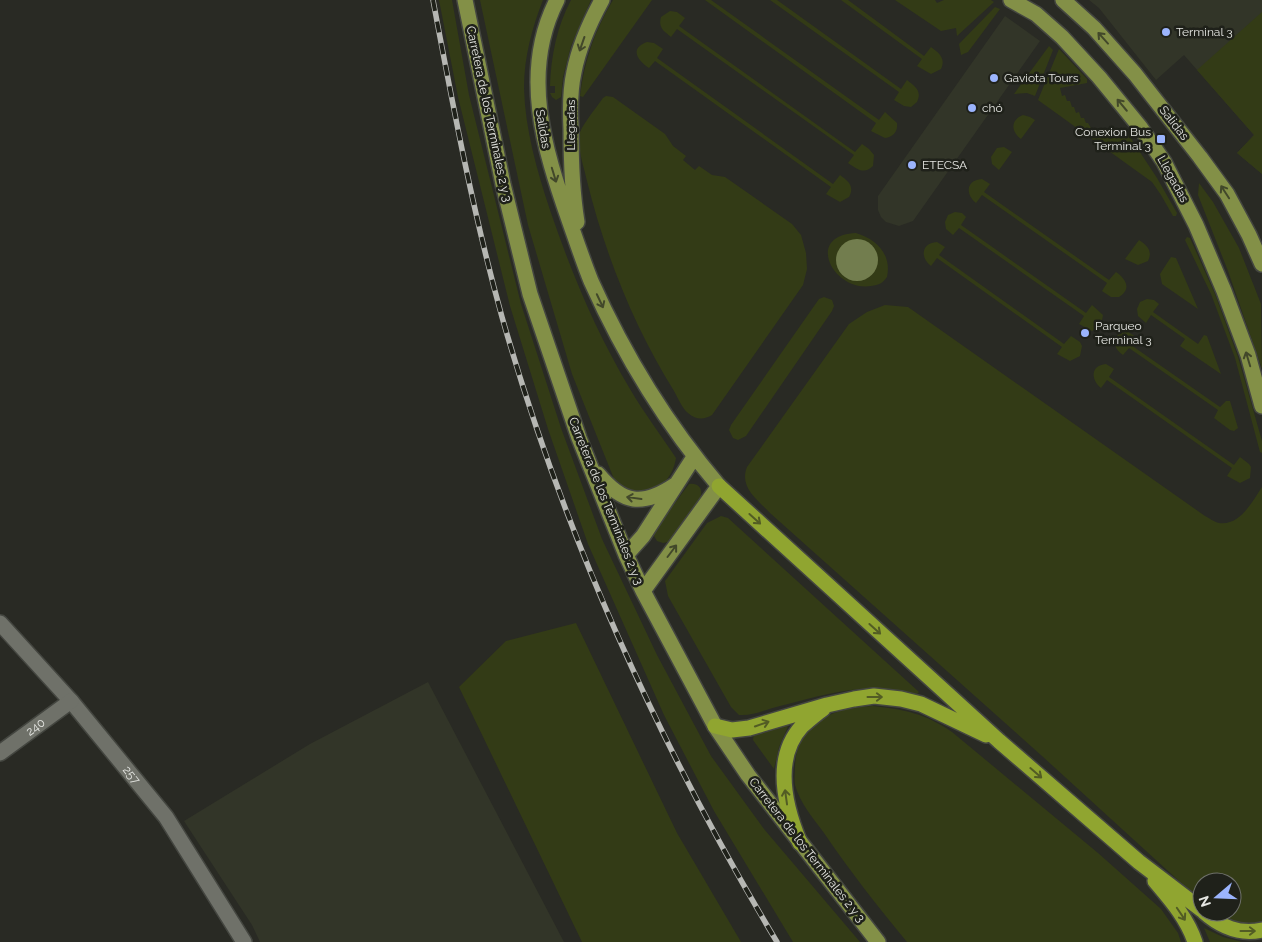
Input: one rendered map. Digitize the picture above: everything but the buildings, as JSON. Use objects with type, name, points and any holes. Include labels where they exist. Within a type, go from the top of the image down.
[{"type":"highway","points":[[719,486],[999,741],[1139,862],[1192,903]]},
{"type":"highway","points":[[715,726],[732,730],[750,728],[854,698],[874,696],[901,699],[921,704],[999,741]]},
{"type":"highway","points":[[800,843],[787,804],[784,777],[785,763],[788,749],[802,726],[827,706]]},
{"type":"highway","points":[[1139,862],[1177,908],[1190,928],[1196,942]]},
{"type":"highway","points":[[1217,922],[1230,929],[1248,932],[1262,930]]},
{"type":"main road","name":"Carretera de los Terminales 2 y 3","points":[[465,0],[503,184],[530,294],[568,406],[626,555],[643,591],[715,726],[748,774],[800,843],[878,942]]},
{"type":"main road","name":"Salidas","points":[[557,0],[546,26],[541,50],[537,93],[546,150],[556,184],[582,255]]},
{"type":"main road","name":"Llegadas","points":[[582,255],[573,197],[570,103],[578,56],[602,0]]},
{"type":"main road","name":"Llegadas","points":[[1012,0],[1036,14],[1062,37],[1099,77],[1135,121],[1164,162],[1196,225],[1224,291],[1248,355],[1262,406]]},
{"type":"main road","name":"Salidas","points":[[1062,0],[1094,28],[1135,74],[1200,156],[1227,194],[1262,264]]},
{"type":"main road","points":[[582,255],[605,311],[640,376],[694,457],[719,486],[643,591]]},
{"type":"main road","points":[[626,555],[643,536],[694,457]]},
{"type":"main road","points":[[589,463],[610,489],[636,500],[657,495],[678,483]]},
{"type":"street","name":"257","points":[[0,623],[71,701],[166,817],[243,942]]},
{"type":"street","name":"240","points":[[0,754],[71,701]]},
{"type":"shaded area","points":[[439,0],[452,0],[469,95],[521,304],[561,428],[602,539],[657,655],[711,756],[764,829],[860,942],[793,942],[714,811],[664,715],[588,544],[548,429],[510,306],[458,97]]},
{"type":"shaded area","points":[[480,0],[543,0],[529,43],[524,76],[525,103],[532,150],[558,233],[595,324],[630,389],[676,458],[673,469],[667,479],[652,491],[633,492],[623,487],[614,479],[572,374],[528,225]]},
{"type":"shaded area","points":[[571,0],[591,0],[571,46],[563,77],[561,97],[556,100],[550,93],[555,93],[555,86],[550,86],[553,52],[558,31]]},
{"type":"shaded area","points":[[613,0],[652,0],[583,97],[580,96],[587,58],[596,34]]},
{"type":"shaded area","points":[[705,0],[711,0],[879,120],[885,112],[897,123],[895,133],[885,138],[871,131],[876,123]]},
{"type":"shaded area","points":[[770,0],[777,0],[901,89],[907,80],[918,92],[917,102],[911,107],[904,106],[894,100],[899,92]]},
{"type":"shaded area","points":[[841,0],[848,0],[924,56],[931,47],[942,59],[941,69],[931,74],[917,66],[922,59]]},
{"type":"shaded area","points":[[895,0],[935,0],[937,3],[944,0],[991,0],[994,2],[957,36],[956,28],[941,31]]},
{"type":"shaded area","points":[[1089,0],[1262,0],[1262,174],[1237,153],[1254,135],[1184,55],[1156,80],[1099,8]]},
{"type":"shaded area","points":[[995,7],[1000,9],[968,52],[961,55],[959,44]]},
{"type":"shaded area","points":[[670,11],[677,12],[685,18],[679,26],[855,152],[862,144],[869,149],[874,155],[873,166],[864,171],[854,167],[848,163],[854,155],[677,29],[671,37],[662,29],[660,24],[661,17]]},
{"type":"shaded area","points":[[1262,12],[1262,174],[1237,153],[1254,135],[1197,70]]},
{"type":"shaded area","points":[[1005,16],[1040,41],[913,221],[899,226],[886,222],[878,210],[878,196]]},
{"type":"shaded area","points":[[647,42],[654,43],[663,49],[657,58],[833,184],[840,175],[843,177],[851,187],[849,197],[840,202],[826,194],[831,187],[655,61],[649,68],[645,65],[639,59],[637,51],[641,45]]},
{"type":"shaded area","points":[[1049,46],[1053,50],[1035,96],[1027,93],[1014,94]]},
{"type":"shaded area","points":[[1059,49],[1087,79],[1087,83],[1060,88],[1062,96],[1065,95],[1076,113],[1079,112],[1081,118],[1084,118],[1086,123],[1093,128],[1095,135],[1119,131],[1128,134],[1157,178],[1177,213],[1176,216],[1173,216],[1152,182],[1038,100]]},
{"type":"shaded area","points":[[606,96],[613,97],[665,134],[673,146],[686,156],[683,160],[695,170],[699,166],[712,175],[725,177],[792,224],[801,235],[806,253],[807,269],[803,285],[712,415],[706,418],[697,418],[691,415],[682,406],[646,341],[622,289],[594,208],[581,159],[579,136],[585,122]]},
{"type":"shaded area","points":[[1023,115],[1035,120],[1021,139],[1015,133],[1013,126],[1016,120]]},
{"type":"shaded area","points":[[1004,147],[1012,152],[999,170],[992,164],[991,157],[997,148]]},
{"type":"shaded area","points":[[982,179],[990,184],[984,192],[1109,280],[1116,272],[1120,275],[1126,284],[1123,294],[1119,297],[1111,297],[1102,291],[1107,283],[982,195],[976,203],[970,196],[969,188],[973,182]]},
{"type":"shaded area","points":[[1199,183],[1213,202],[1239,248],[1261,304],[1262,369],[1228,271],[1198,195]]},
{"type":"shaded area","points":[[955,212],[962,213],[966,217],[961,225],[1086,313],[1092,305],[1103,315],[1101,326],[1092,331],[1079,324],[1084,316],[959,228],[953,235],[946,229],[945,222],[948,215]]},
{"type":"shaded area","points":[[856,233],[876,243],[885,255],[888,269],[887,277],[879,284],[857,286],[845,281],[830,262],[828,252],[831,243],[840,236]]},
{"type":"shaded area","points":[[1187,237],[1190,238],[1215,294],[1238,357],[1262,441],[1262,453],[1260,452],[1235,358],[1211,294],[1185,240]]},
{"type":"shaded area","points":[[861,239],[869,242],[875,248],[878,260],[875,272],[869,278],[853,281],[845,278],[839,272],[836,256],[839,248],[845,242]]},
{"type":"shaded area","points":[[1139,240],[1147,246],[1150,254],[1148,261],[1138,265],[1125,259]]},
{"type":"shaded area","points":[[937,242],[945,247],[939,255],[1064,344],[1071,336],[1080,342],[1082,346],[1080,356],[1070,361],[1057,354],[1062,347],[937,258],[931,266],[927,263],[924,255],[925,248]]},
{"type":"shaded area","points":[[1171,257],[1176,258],[1198,309],[1162,284],[1160,274]]},
{"type":"shaded area","points":[[824,297],[832,300],[834,306],[832,311],[746,436],[738,440],[733,438],[729,430],[731,425],[819,299]]},
{"type":"shaded area","points":[[1147,299],[1154,300],[1159,304],[1153,312],[1198,344],[1204,335],[1207,336],[1221,374],[1180,346],[1185,339],[1151,315],[1146,323],[1138,316],[1137,309],[1140,302]]},
{"type":"shaded area","points":[[885,305],[908,307],[1215,522],[1226,523],[1239,517],[1250,506],[1262,487],[1262,923],[1247,925],[1233,922],[1242,922],[1242,872],[1192,872],[1192,893],[770,513],[747,487],[745,474],[747,467],[849,324],[867,312]]},
{"type":"shaded area","points":[[1128,332],[1136,337],[1131,345],[1220,407],[1226,401],[1230,401],[1238,428],[1234,431],[1230,430],[1214,418],[1218,410],[1129,348],[1123,355],[1119,352],[1115,344],[1116,337],[1118,334]]},
{"type":"shaded area","points":[[1106,364],[1114,369],[1109,377],[1234,465],[1240,457],[1249,464],[1251,467],[1250,478],[1240,483],[1227,476],[1232,468],[1107,380],[1101,388],[1095,381],[1094,373],[1097,367]]},
{"type":"shaded area","points":[[689,484],[695,484],[701,489],[700,498],[668,542],[657,541],[654,536],[655,530]]},
{"type":"shaded area","points":[[721,516],[728,518],[919,692],[917,694],[881,689],[848,690],[755,713],[739,715],[731,707],[668,596],[665,581],[707,523]]},
{"type":"shaded area","points":[[576,623],[677,833],[741,942],[582,942],[459,687],[506,641]]},
{"type":"shaded area","points":[[428,682],[564,942],[260,942],[252,925],[184,821],[310,744]]},
{"type":"shaded area","points":[[873,706],[914,713],[932,720],[952,732],[1098,853],[1161,909],[1178,933],[1181,942],[907,942],[864,889],[811,816],[803,804],[795,785],[797,751],[810,728],[832,714],[859,707]]},
{"type":"shaded area","points":[[790,722],[779,747],[774,769],[753,740],[754,733]]},
{"type":"shaded area","points":[[1204,928],[1223,937],[1242,942],[1210,942]]},
{"type":"railway","points":[[433,0],[464,159],[492,278],[527,398],[555,479],[585,559],[655,716],[693,793],[777,942]]},
{"type":"place","name":"Terminal 3","points":[[1166,32]]},
{"type":"place","name":"Gaviota Tours","points":[[994,78]]},
{"type":"place","name":"chó","points":[[972,108]]},
{"type":"place","name":"Conexion Bus Terminal 3","points":[[1161,139]]},
{"type":"place","name":"ETECSA","points":[[912,165]]},
{"type":"place","name":"Parqueo Terminal 3","points":[[1085,333]]}]
